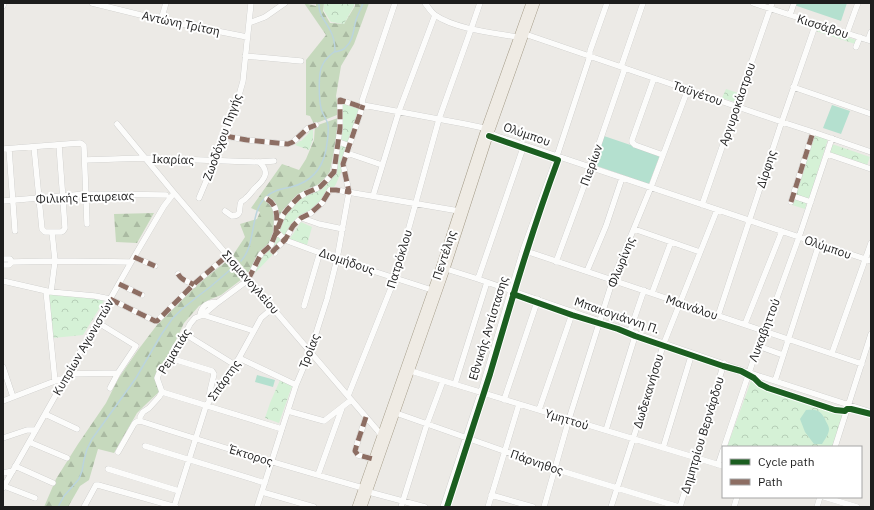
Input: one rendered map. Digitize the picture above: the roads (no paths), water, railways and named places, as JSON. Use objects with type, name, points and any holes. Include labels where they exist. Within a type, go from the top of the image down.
[{"type":"main road","name":"Πεντέλης","points":[[363,507],[373,459],[396,413],[530,3]]},
{"type":"main road","name":"Πεντέλης","points":[[356,507],[366,490],[432,290],[444,268],[458,211],[536,3]]},
{"type":"street","name":"Αντώνη Τρίτση","points":[[92,3],[162,20],[247,37]]},
{"type":"street","points":[[162,20],[166,3]]},
{"type":"street","name":"Ζωοδόχου Πηγής","points":[[199,198],[236,106],[242,81],[249,23],[249,3]]},
{"type":"street","points":[[249,23],[265,17],[285,3]]},
{"type":"street","points":[[335,162],[344,164],[363,106],[362,101],[395,3]]},
{"type":"street","points":[[425,3],[435,15],[447,22],[471,29],[518,37]]},
{"type":"street","name":"Πατρόκλου","points":[[350,398],[395,278],[439,119],[480,3]]},
{"type":"street","name":"Εθνικής Αντίστασης","points":[[443,507],[481,392],[523,250],[557,156],[590,56],[590,50],[607,3]]},
{"type":"street","name":"Πιερίων","points":[[556,262],[591,167],[643,3]]},
{"type":"street","name":"Κισσάβου","points":[[753,3],[771,6],[790,15],[869,40]]},
{"type":"street","points":[[790,15],[794,3]]},
{"type":"street","points":[[847,33],[858,3]]},
{"type":"street","name":"Αργυροκάστρου","points":[[702,205],[771,6]]},
{"type":"street","points":[[373,196],[399,111],[435,15]]},
{"type":"street","name":"Δίρφης","points":[[718,316],[816,23]]},
{"type":"street","points":[[869,40],[871,32]]},
{"type":"street","name":"Ταϋγέτου","points":[[525,34],[871,152]]},
{"type":"street","points":[[856,47],[860,37]]},
{"type":"street","points":[[245,56],[301,61]]},
{"type":"street","points":[[654,78],[632,142],[635,145],[663,155]]},
{"type":"street","points":[[794,87],[871,114]]},
{"type":"street","name":"Φλωρίνης","points":[[544,507],[569,419],[613,279],[651,187],[688,90]]},
{"type":"street","name":"Ολύμπου","points":[[338,142],[340,128],[340,100],[363,106],[399,111],[465,124],[868,260]]},
{"type":"street","name":"Σισμανογλείου","points":[[117,124],[228,256],[246,281],[276,312],[384,436]]},
{"type":"street","points":[[225,136],[288,144],[298,138],[308,128],[316,125]]},
{"type":"street","points":[[811,202],[792,199],[813,132]]},
{"type":"street","name":"Λυκαβηττού","points":[[724,446],[758,346],[800,237],[832,138]]},
{"type":"street","points":[[246,281],[261,254],[271,245],[283,215],[293,203],[306,193],[324,184],[334,172],[338,142],[350,146]]},
{"type":"street","points":[[15,231],[13,200],[6,149],[82,144],[84,146],[85,160],[87,224]]},
{"type":"street","points":[[34,147],[42,229],[44,231],[61,232],[66,228],[59,145]]},
{"type":"street","points":[[478,279],[524,145]]},
{"type":"street","points":[[347,153],[382,165]]},
{"type":"street","points":[[827,154],[871,169]]},
{"type":"street","name":"Ικαρίας","points":[[85,160],[145,158],[260,162],[274,161]]},
{"type":"street","points":[[225,211],[232,216],[237,215],[242,202],[264,180],[266,175],[263,165],[260,162]]},
{"type":"street","name":"Τροίας","points":[[257,507],[296,385],[310,352],[327,299],[343,229],[347,190],[344,164]]},
{"type":"street","points":[[587,271],[606,226],[622,178]]},
{"type":"street","points":[[324,184],[330,190],[347,190],[458,211]]},
{"type":"street","points":[[275,253],[273,251],[285,240],[293,226],[322,203],[330,190]]},
{"type":"street","points":[[166,195],[172,191]]},
{"type":"street","name":"Κυπρίων Αγωνιστών","points":[[4,487],[172,191]]},
{"type":"street","name":"Φιλικής Εταιρειας","points":[[3,201],[86,194],[166,195]]},
{"type":"street","name":"Κυπρίων Αγωνιστών","points":[[166,195],[166,204]]},
{"type":"street","points":[[267,199],[272,202],[277,213],[276,231],[285,240]]},
{"type":"street","points":[[166,204],[181,201]]},
{"type":"street","name":"Δωδεκανήσου","points":[[611,507],[664,343],[717,210]]},
{"type":"street","points":[[302,218],[319,224],[343,229]]},
{"type":"street","points":[[634,229],[700,252]]},
{"type":"street","points":[[745,324],[782,231]]},
{"type":"street","points":[[52,232],[55,261],[48,292],[55,381]]},
{"type":"street","name":"Διομήδους","points":[[285,240],[337,259],[432,290]]},
{"type":"street","points":[[652,293],[671,242]]},
{"type":"street","points":[[832,353],[868,260],[871,243]]},
{"type":"street","points":[[775,381],[819,244]]},
{"type":"street","name":"Μαινάλου","points":[[523,250],[862,364]]},
{"type":"street","points":[[304,306],[320,252]]},
{"type":"street","points":[[3,281],[48,292],[95,296],[110,299],[156,321],[194,284],[228,256]]},
{"type":"street","points":[[3,259],[10,259],[12,262]]},
{"type":"street","points":[[3,265],[10,265],[12,262],[133,260],[155,266]]},
{"type":"street","name":"Μπακογιάννη Π.","points":[[444,268],[848,406],[871,412]]},
{"type":"street","points":[[178,274],[181,278],[194,284]]},
{"type":"street","name":"Ρεματιάς","points":[[118,452],[134,424],[140,420],[143,412],[149,408],[162,392],[157,378],[159,373],[170,358],[175,347],[185,334],[190,324],[195,318],[202,315],[246,281]]},
{"type":"street","points":[[455,384],[487,282]]},
{"type":"street","points":[[119,284],[142,295]]},
{"type":"street","points":[[606,430],[644,290]]},
{"type":"street","points":[[504,400],[538,300]]},
{"type":"street","points":[[539,410],[573,311]]},
{"type":"street","name":"Σπάρτης","points":[[175,507],[195,439],[208,403],[235,365],[263,315],[268,312],[276,312]]},
{"type":"street","points":[[202,315],[254,331]]},
{"type":"street","points":[[97,322],[136,346],[110,388]]},
{"type":"street","points":[[185,334],[235,365]]},
{"type":"street","points":[[835,446],[871,334]]},
{"type":"street","points":[[758,346],[783,355]]},
{"type":"street","points":[[663,448],[692,353]]},
{"type":"street","points":[[170,358],[212,371],[214,374],[208,403]]},
{"type":"street","points":[[239,358],[296,385]]},
{"type":"street","name":"Δημητρίου Βερνάρδου","points":[[679,507],[724,363]]},
{"type":"street","points":[[3,367],[13,397]]},
{"type":"street","name":"Υμηττού","points":[[410,371],[721,465]]},
{"type":"street","points":[[3,401],[66,376],[118,373]]},
{"type":"street","points":[[401,507],[427,424],[443,381]]},
{"type":"street","points":[[162,392],[208,403],[282,429]]},
{"type":"street","points":[[288,411],[324,422],[350,398]]},
{"type":"street","points":[[488,507],[519,404]]},
{"type":"street","points":[[318,475],[342,407]]},
{"type":"street","name":"Πάρνηθος","points":[[396,413],[555,469],[679,507]]},
{"type":"street","points":[[45,414],[77,429]]},
{"type":"street","points":[[366,417],[355,451],[358,455],[373,459]]},
{"type":"street","name":"Έκτορος","points":[[140,420],[195,439],[425,507]]},
{"type":"street","points":[[3,438],[27,430],[36,430]]},
{"type":"street","points":[[29,442],[67,458]]},
{"type":"street","points":[[145,446],[265,483]]},
{"type":"street","points":[[3,473],[14,468],[53,482]]},
{"type":"street","points":[[108,469],[179,491]]},
{"type":"street","points":[[84,507],[96,485],[98,485],[175,507]]},
{"type":"street","points":[[4,487],[35,498]]},
{"type":"street","points":[[262,492],[314,507]]},
{"type":"street","points":[[492,495],[533,507]]},
{"type":"street","points":[[827,498],[857,507]]},
{"type":"waterway","points":[[319,3],[321,14],[333,38],[335,52]]},
{"type":"waterway","points":[[241,261],[249,246],[257,211],[266,197],[278,190],[304,182],[310,178],[322,164],[328,138],[327,123],[320,104],[319,87],[322,66],[334,52],[344,49],[350,42],[356,20],[363,3]]},
{"type":"waterway","points":[[58,507],[64,496],[79,479],[87,449],[92,439],[136,378],[172,319],[230,270]]}]
